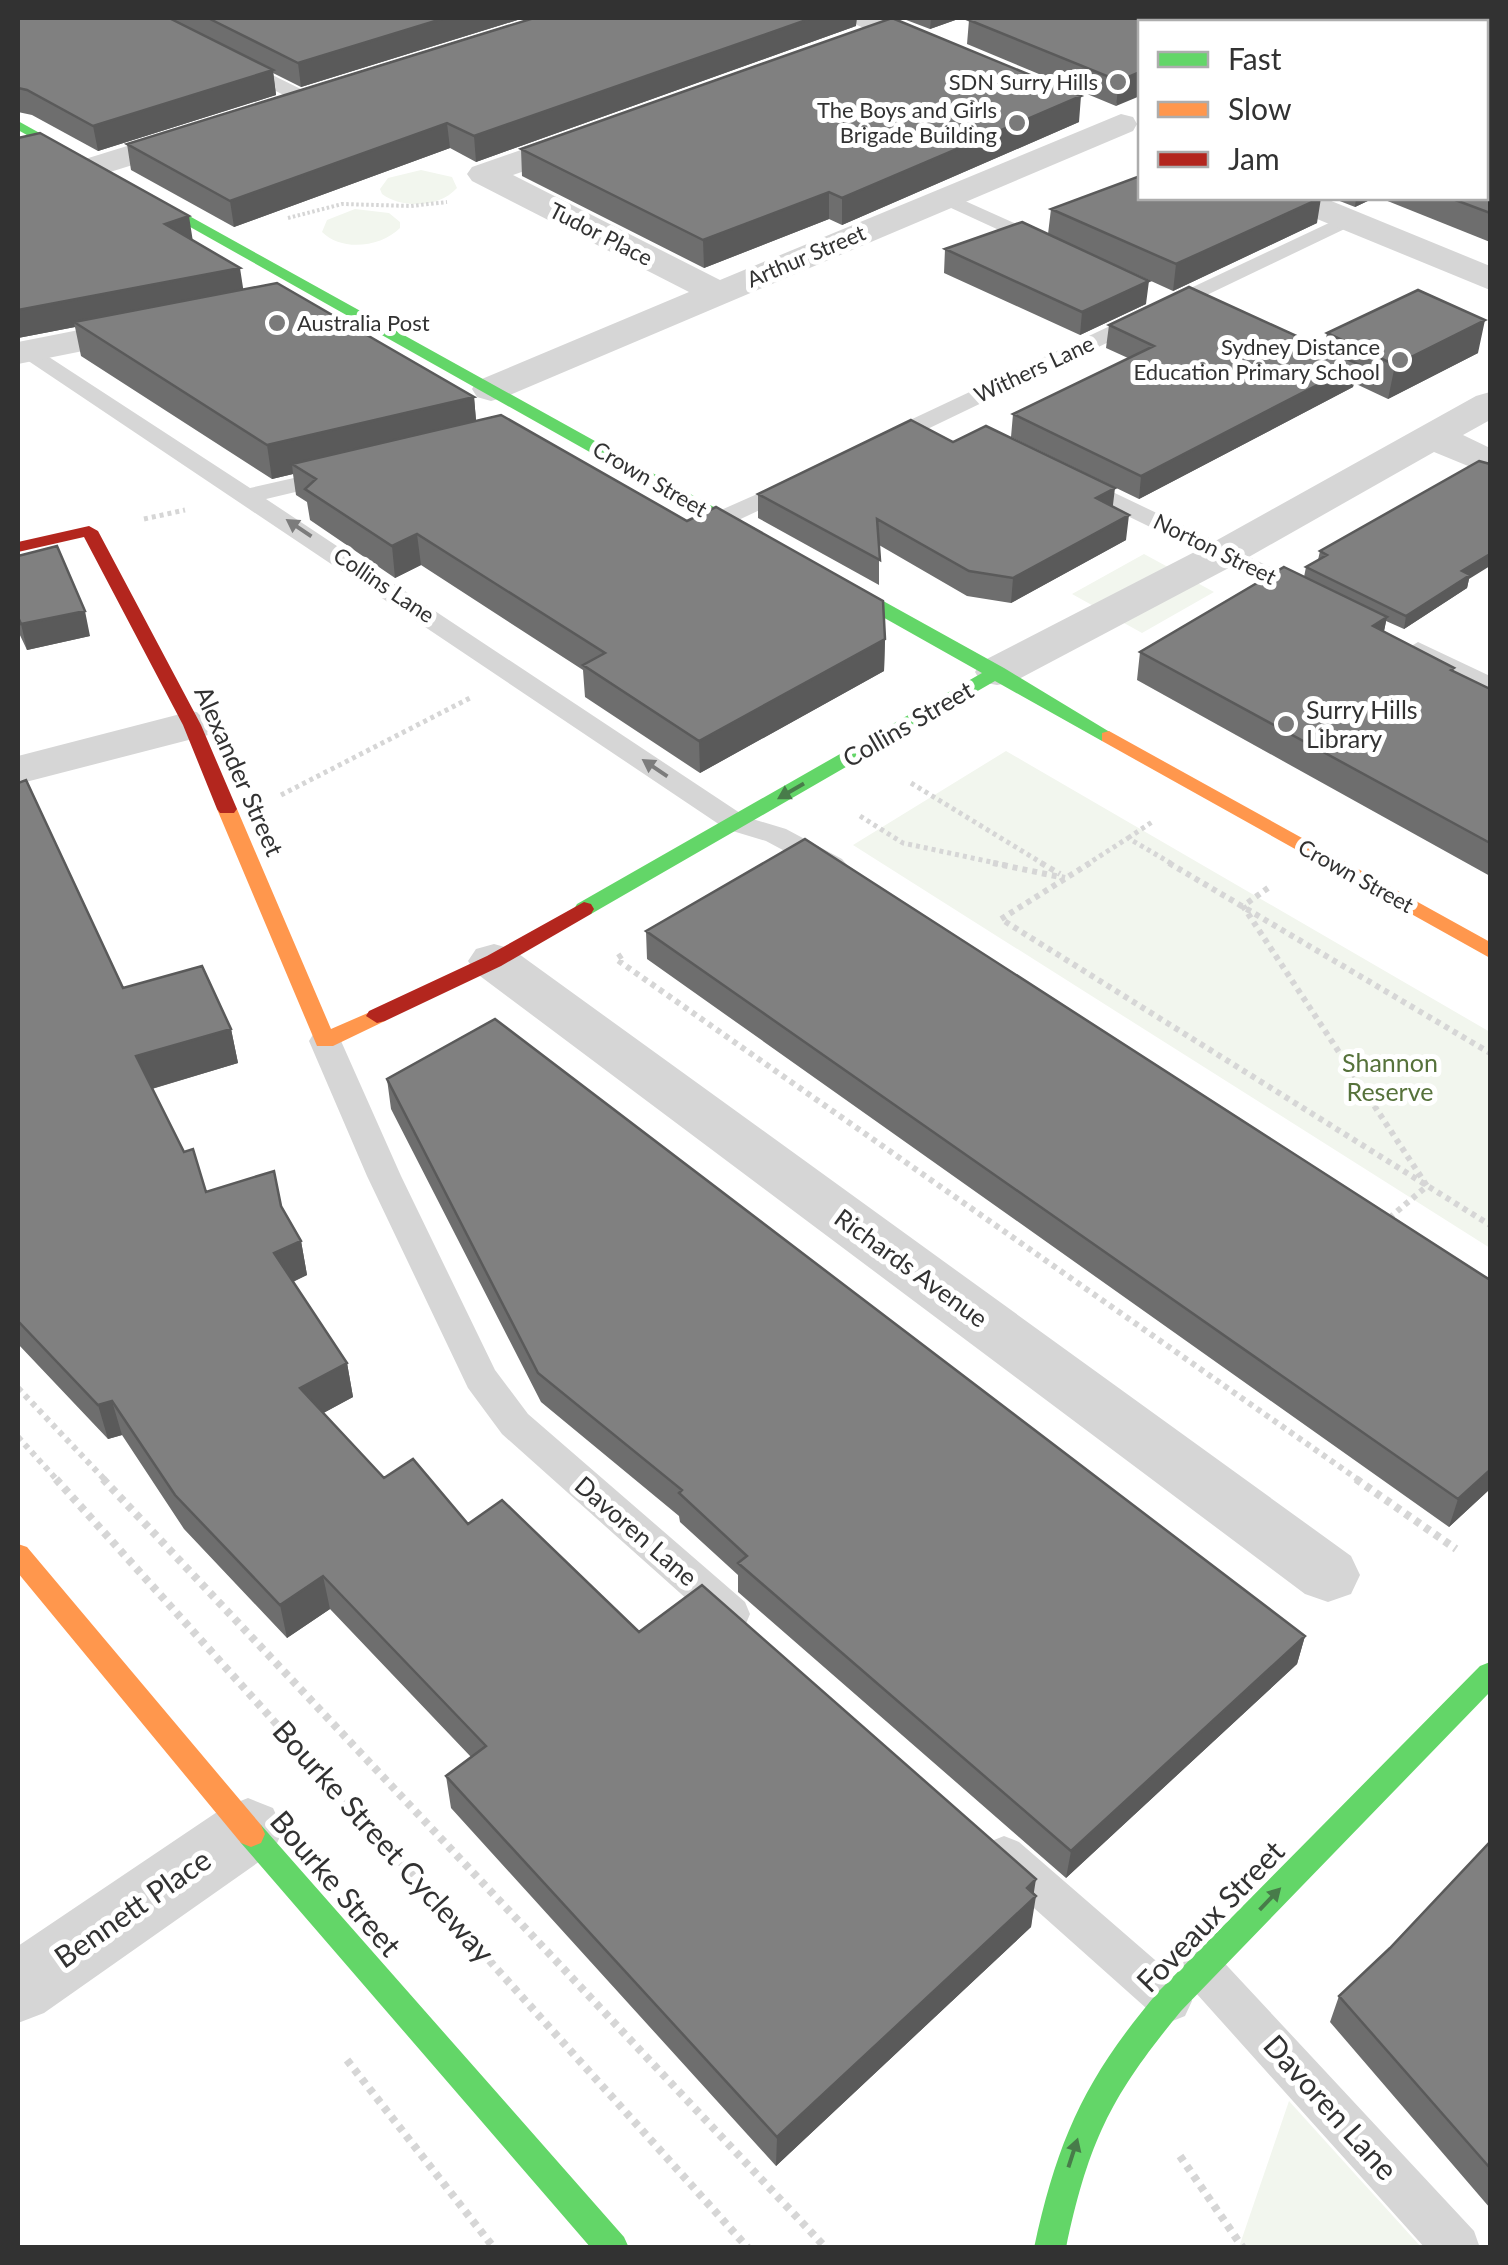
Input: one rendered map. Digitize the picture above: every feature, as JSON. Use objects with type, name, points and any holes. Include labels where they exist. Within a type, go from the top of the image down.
[{"type":"street","points":[[872,29],[929,44],[977,65]]},
{"type":"street","points":[[929,44],[961,31]]},
{"type":"street","points":[[271,111],[344,88]]},
{"type":"street","points":[[1078,106],[1131,128]]},
{"type":"street","points":[[94,168],[235,123]]},
{"type":"street","name":"Crown Street","points":[[18,124],[34,147],[94,168],[1490,951]]},
{"type":"street","points":[[492,179],[615,128]]},
{"type":"street","name":"Arthur Street","points":[[491,390],[945,198],[1131,128]]},
{"type":"street","name":"Tudor Place","points":[[492,179],[718,293]]},
{"type":"street","points":[[1301,200],[1490,279]]},
{"type":"street","points":[[265,305],[320,294]]},
{"type":"street","points":[[23,352],[192,319]]},
{"type":"street","name":"Collins Street","points":[[325,1041],[494,961],[997,672],[1225,553],[1490,404]]},
{"type":"street","points":[[1434,437],[1490,463]]},
{"type":"street","points":[[18,547],[89,531]]},
{"type":"street","name":"Alexander Street","points":[[89,531],[192,725],[325,1041]]},
{"type":"street","points":[[18,770],[192,725]]},
{"type":"street","name":"Richards Avenue","points":[[494,961],[1328,1575]]},
{"type":"street","name":"Bourke Street","points":[[18,1555],[248,1830],[613,2248]]},
{"type":"street","name":"Foveaux Street","points":[[1050,2248],[1062,2188],[1086,2114],[1126,2052],[1170,2001],[1490,1674]]},
{"type":"street","name":"Bennett Place","points":[[18,1988],[248,1830]]},
{"type":"lane","points":[[210,50],[308,100]]},
{"type":"lane","points":[[945,198],[1072,256]]},
{"type":"lane","name":"Withers Lane","points":[[853,456],[1348,220]]},
{"type":"lane","points":[[1138,288],[1172,303]]},
{"type":"lane","name":"Collins Lane","points":[[23,352],[250,495],[736,822],[776,834],[866,887]]},
{"type":"lane","points":[[938,414],[974,432]]},
{"type":"lane","points":[[513,432],[547,420]]},
{"type":"lane","points":[[250,495],[361,469]]},
{"type":"lane","points":[[722,520],[819,472]]},
{"type":"lane","name":"Norton Street","points":[[1064,475],[1331,606]]},
{"type":"lane","points":[[1402,642],[1490,686]]},
{"type":"lane","name":"Davoren Lane","points":[[325,1041],[384,1176],[481,1378],[515,1424],[757,1637]]},
{"type":"lane","points":[[980,1833],[1170,2001]]},
{"type":"lane","name":"Davoren Lane","points":[[1202,1969],[1457,2248]]},
{"type":"path","points":[[274,224],[326,206],[352,203],[427,208],[492,179]]},
{"type":"path","points":[[89,531],[250,495]]},
{"type":"path","points":[[232,820],[516,674]]},
{"type":"path","points":[[899,792],[926,775]]},
{"type":"path","points":[[912,784],[1066,878]]},
{"type":"path","points":[[804,849],[873,808]]},
{"type":"path","points":[[860,816],[903,844],[1066,878]]},
{"type":"path","points":[[1154,821],[1001,919],[1490,1225]]},
{"type":"path","points":[[1128,838],[1490,1053]]},
{"type":"path","points":[[1243,906],[1270,888]]},
{"type":"path","points":[[1243,906],[1324,1036],[1427,1186]]},
{"type":"path","points":[[633,949],[616,959],[1456,1549]]},
{"type":"path","points":[[1384,1222],[1427,1186]]},
{"type":"path","points":[[18,1388],[826,2248]]},
{"type":"path","name":"Bourke Street Cycleway","points":[[18,1437],[748,2248]]},
{"type":"path","points":[[1180,2156],[1242,2248]]},
{"type":"green space","points":[[421,170],[452,177],[457,188],[441,199],[421,204],[400,202],[382,194],[380,189],[388,178]]},
{"type":"green space","points":[[355,209],[389,213],[400,222],[400,228],[383,239],[361,245],[340,242],[322,232],[327,220]]},
{"type":"green space","points":[[1144,554],[1214,592],[1142,633],[1072,594]]},
{"type":"green space","name":"Shannon Reserve","points":[[1006,751],[1490,1032],[1490,1248],[853,845]]},
{"type":"green space","points":[[1289,2101],[1421,2247],[1239,2247]]},
{"type":"building","points":[[18,18],[169,18],[273,70],[93,126],[18,88]]},
{"type":"building","points":[[208,18],[445,18],[298,63]]},
{"type":"building","points":[[534,18],[812,18],[474,136],[447,123],[230,201],[127,144]]},
{"type":"building","points":[[892,18],[1081,96],[842,198],[829,192],[703,240],[521,149]]},
{"type":"building","points":[[1273,18],[1138,20],[1138,73],[1119,81],[969,20]]},
{"type":"building","points":[[1366,18],[1490,18],[1488,20]]},
{"type":"building","points":[[1488,43],[1490,44],[1488,112]]},
{"type":"building","points":[[1488,127],[1490,128],[1490,213],[1455,200],[1488,200]]},
{"type":"building","points":[[40,133],[189,216],[165,224],[240,268],[18,310],[18,138]]},
{"type":"building","points":[[1138,177],[1138,200],[1317,200],[1176,264],[1051,209]]},
{"type":"building","points":[[1022,222],[1149,281],[1082,312],[945,249]]},
{"type":"building","points":[[277,283],[474,397],[267,445],[74,322]]},
{"type":"building","points":[[1189,287],[1358,364],[1141,476],[1013,414],[1154,346],[1109,325]]},
{"type":"building","points":[[1418,290],[1485,320],[1395,365],[1327,333]]},
{"type":"building","points":[[501,415],[687,521],[716,507],[883,601],[885,639],[699,741],[583,665],[605,653],[417,534],[392,546],[305,489],[316,479],[292,464]]},
{"type":"building","points":[[911,420],[953,442],[986,426],[1115,488],[1096,498],[1129,515],[1013,578],[969,571],[877,519],[880,560],[758,494]]},
{"type":"building","points":[[1479,461],[1490,464],[1490,554],[1462,571],[1470,575],[1406,616],[1306,567],[1327,555],[1320,551]]},
{"type":"building","points":[[57,546],[85,611],[21,624],[18,556]]},
{"type":"building","points":[[1284,567],[1387,617],[1373,626],[1490,689],[1490,843],[1140,652]]},
{"type":"building","points":[[26,780],[123,988],[202,966],[231,1029],[136,1056],[184,1152],[193,1149],[206,1192],[274,1171],[281,1206],[301,1241],[274,1253],[347,1363],[300,1388],[384,1478],[413,1459],[468,1524],[502,1500],[639,1632],[702,1585],[1036,1879],[1027,1888],[1036,1896],[777,2137],[446,1776],[486,1746],[323,1576],[280,1605],[175,1495],[112,1401],[98,1405],[18,1321],[18,783]]},
{"type":"building","points":[[805,839],[1490,1280],[1490,1470],[1458,1499],[646,931]]},
{"type":"building","points":[[495,1019],[1305,1636],[1071,1851],[738,1563],[747,1556],[679,1493],[682,1490],[538,1373],[387,1079]]},
{"type":"building","points":[[1490,1842],[1490,2168],[1339,1996]]},
{"type":"traffic: fast","points":[[18,125],[1109,737]]},
{"type":"traffic: fast","points":[[584,909],[997,672]]},
{"type":"traffic: fast","points":[[1050,2248],[1067,2172],[1089,2114],[1143,2033],[1490,1674]]},
{"type":"traffic: fast","points":[[251,1834],[613,2248]]},
{"type":"traffic: slow","points":[[1109,737],[1490,951]]},
{"type":"traffic: slow","points":[[227,809],[325,1041],[377,1016]]},
{"type":"traffic: slow","points":[[18,1555],[251,1834]]},
{"type":"traffic: jam","points":[[18,547],[89,531],[192,725],[227,809]]},
{"type":"traffic: jam","points":[[377,1016],[494,961],[584,909]]},
{"type":"place","name":"SDN Surry Hills","points":[[1118,82]]},
{"type":"place","name":"The Boys and Girls Brigade Building","points":[[1017,123]]},
{"type":"place","name":"Australia Post","points":[[277,323]]},
{"type":"place","name":"Sydney Distance Education Primary School","points":[[1400,360]]},
{"type":"place","name":"Surry Hills Library","points":[[1286,724]]}]
